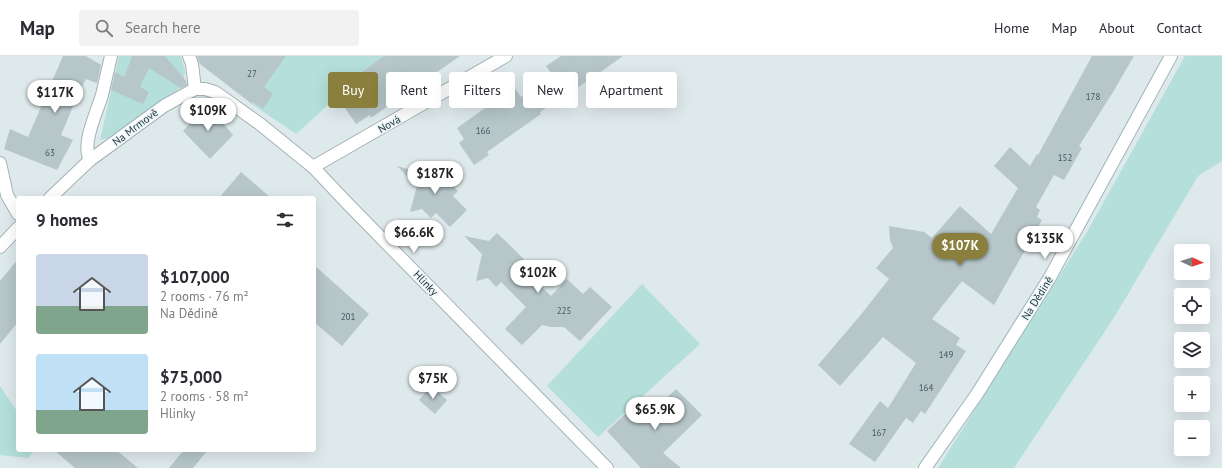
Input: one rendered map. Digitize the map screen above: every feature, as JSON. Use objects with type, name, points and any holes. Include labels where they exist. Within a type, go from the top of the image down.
[{"type":"street","points":[[90,160],[88,152],[89,135],[102,96],[111,56]]},
{"type":"street","points":[[189,56],[192,64],[195,89]]},
{"type":"street","name":"Nová","points":[[313,167],[506,56]]},
{"type":"street","name":"Na Dědině","points":[[925,468],[977,394],[1049,279],[1171,56]]},
{"type":"street","name":"Hlinky","points":[[195,89],[205,88],[215,92],[260,124],[313,167],[606,468]]},
{"type":"street","name":"Na Mrmově","points":[[52,196],[90,160],[164,106],[195,89]]},
{"type":"street","points":[[0,163],[7,195],[16,211]]},
{"type":"street","points":[[0,247],[16,230]]},
{"type":"green space","points":[[119,56],[181,56],[185,71],[183,86],[108,138],[100,140]]},
{"type":"green space","points":[[284,56],[384,56],[361,72],[328,72],[328,105],[296,134],[252,104]]},
{"type":"green space","points":[[1185,56],[1222,56],[1222,161],[1198,176],[1115,316],[1014,468],[938,468],[1087,232]]},
{"type":"green space","points":[[642,284],[700,344],[598,437],[547,386]]},
{"type":"green space","points":[[0,386],[16,410],[16,452],[33,452],[28,458],[0,455]]},
{"type":"building","points":[[63,56],[86,56],[101,65],[97,83],[86,79],[61,135],[73,140],[57,170],[4,149],[10,129],[28,137]]},
{"type":"building","points":[[130,56],[165,56],[186,81],[187,85],[181,88],[149,68],[140,87],[149,92],[143,104],[111,90],[115,72],[124,77],[132,57]]},
{"type":"building","points":[[197,56],[286,56],[264,87],[273,94],[263,109],[253,102],[252,104],[200,64]]},
{"type":"building","points":[[384,56],[460,56],[437,72],[386,72],[386,108],[371,118],[370,115],[356,124],[345,108],[378,108],[378,72],[362,72]]},
{"type":"building","points":[[561,56],[623,56],[601,72],[586,72],[586,82],[578,87],[578,72],[550,72],[546,66]]},
{"type":"building","points":[[1092,56],[1134,56],[1079,146],[1082,148],[1064,180],[1054,175],[1036,207],[1040,210],[1037,217],[1042,220],[994,305],[962,281],[932,319],[960,338],[956,345],[966,351],[925,414],[921,411],[913,423],[906,418],[875,462],[849,444],[880,401],[888,408],[916,363],[883,337],[840,386],[818,365],[889,279],[876,268],[893,248],[890,240],[889,226],[924,232],[932,238],[960,206],[991,234],[1018,188],[994,166],[1010,147],[1030,166],[1037,154],[1038,155]]},
{"type":"building","points":[[515,88],[521,97],[523,96],[523,108],[546,108],[540,112],[541,114],[487,152],[489,155],[474,165],[459,143],[464,139],[457,128],[485,108],[515,108]]},
{"type":"building","points":[[207,105],[233,135],[210,159],[183,131]]},
{"type":"building","points":[[432,164],[458,191],[453,196],[467,210],[450,227],[436,213],[431,218],[422,209],[410,212],[417,186],[397,166],[423,173]]},
{"type":"building","points":[[241,172],[269,196],[221,196]]},
{"type":"building","points":[[497,233],[524,259],[519,264],[551,296],[567,279],[583,294],[590,287],[612,307],[580,341],[564,327],[542,325],[522,345],[505,329],[526,307],[501,282],[496,287],[488,278],[476,281],[482,254],[464,236],[489,241]]},
{"type":"building","points":[[16,261],[16,324],[0,344],[0,281]]},
{"type":"building","points":[[316,267],[369,314],[342,346],[316,324]]},
{"type":"building","points":[[431,386],[447,400],[435,414],[419,400]]},
{"type":"building","points":[[676,389],[702,415],[663,453],[681,468],[641,468],[607,431],[635,405],[646,418]]},
{"type":"building","points":[[56,452],[118,452],[138,468],[75,468]]},
{"type":"building","points":[[182,452],[206,452],[193,468],[169,468]]}]
